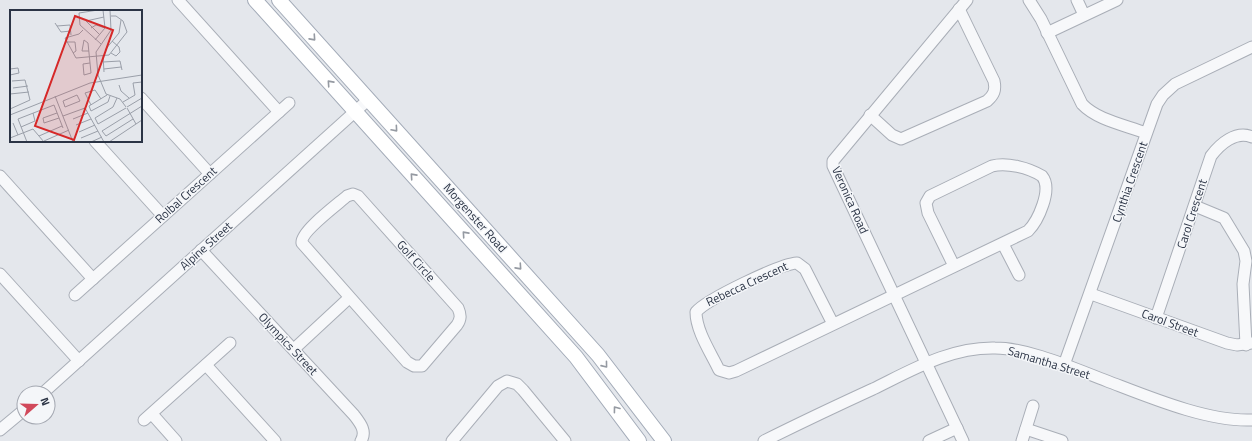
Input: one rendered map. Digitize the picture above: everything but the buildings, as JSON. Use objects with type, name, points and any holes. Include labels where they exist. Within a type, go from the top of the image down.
[{"type":"main road","name":"Morgenster Road","points":[[255,0],[576,357],[638,441]]},
{"type":"main road","name":"Morgenster Road","points":[[280,0],[598,355],[664,441]]},
{"type":"street","points":[[178,0],[279,112]]},
{"type":"street","name":"Veronica Road","points":[[963,441],[928,363],[854,212],[833,166],[833,161],[966,0]]},
{"type":"street","points":[[1029,0],[1082,104],[1089,112],[1146,133]]},
{"type":"street","points":[[1077,0],[1084,15]]},
{"type":"street","points":[[1047,33],[1117,0]]},
{"type":"street","points":[[870,115],[892,135],[901,139],[987,101],[992,96],[995,87],[994,81],[959,9]]},
{"type":"street","name":"Cynthia Crescent","points":[[1064,365],[1091,294],[1157,104],[1170,87],[1252,47]]},
{"type":"street","points":[[142,99],[210,174]]},
{"type":"street","name":"Alpine Street","points":[[52,385],[369,99]]},
{"type":"street","name":"Rolbal Crescent","points":[[75,295],[289,103]]},
{"type":"street","name":"Carol Crescent","points":[[1156,318],[1196,206],[1211,156],[1217,148],[1235,137],[1243,134],[1252,137]]},
{"type":"street","points":[[96,142],[163,216]]},
{"type":"street","name":"Rebecca Crescent","points":[[833,324],[805,269],[798,262],[765,274],[707,302],[696,312],[696,318],[703,336],[720,370],[724,372],[736,371],[1028,231],[1035,224],[1044,199],[1046,186],[1044,178],[1039,174],[1011,165],[1000,164],[992,166],[934,193],[927,199],[928,213],[954,266]]},
{"type":"street","points":[[0,176],[93,279]]},
{"type":"street","name":"Golf Circle","points":[[353,194],[358,196],[458,308],[460,318],[457,325],[426,362],[419,367],[408,362],[349,298],[308,251],[301,240],[310,228],[348,196],[353,194]]},
{"type":"street","points":[[1196,206],[1224,218],[1244,251],[1246,261],[1243,284],[1249,344]]},
{"type":"street","points":[[1003,244],[1020,276]]},
{"type":"street","name":"Olympics Street","points":[[202,250],[359,421],[363,429],[363,437],[361,441]]},
{"type":"street","points":[[0,274],[79,361]]},
{"type":"street","name":"Carol Street","points":[[1091,294],[1227,343],[1249,344]]},
{"type":"street","points":[[294,349],[349,298]]},
{"type":"street","points":[[176,441],[148,417],[230,343]]},
{"type":"street","name":"Samantha Street","points":[[764,441],[928,363],[960,352],[994,348],[1024,353],[1064,365],[1125,388],[1216,418],[1252,420]]},
{"type":"street","points":[[206,365],[275,441]]},
{"type":"street","points":[[452,441],[498,386],[507,381],[516,384],[523,390],[565,441]]},
{"type":"street","points":[[1022,441],[1033,406]]},
{"type":"street","points":[[0,430],[16,417]]},
{"type":"street","points":[[929,441],[957,428]]},
{"type":"street","points":[[1026,428],[1062,441]]}]
